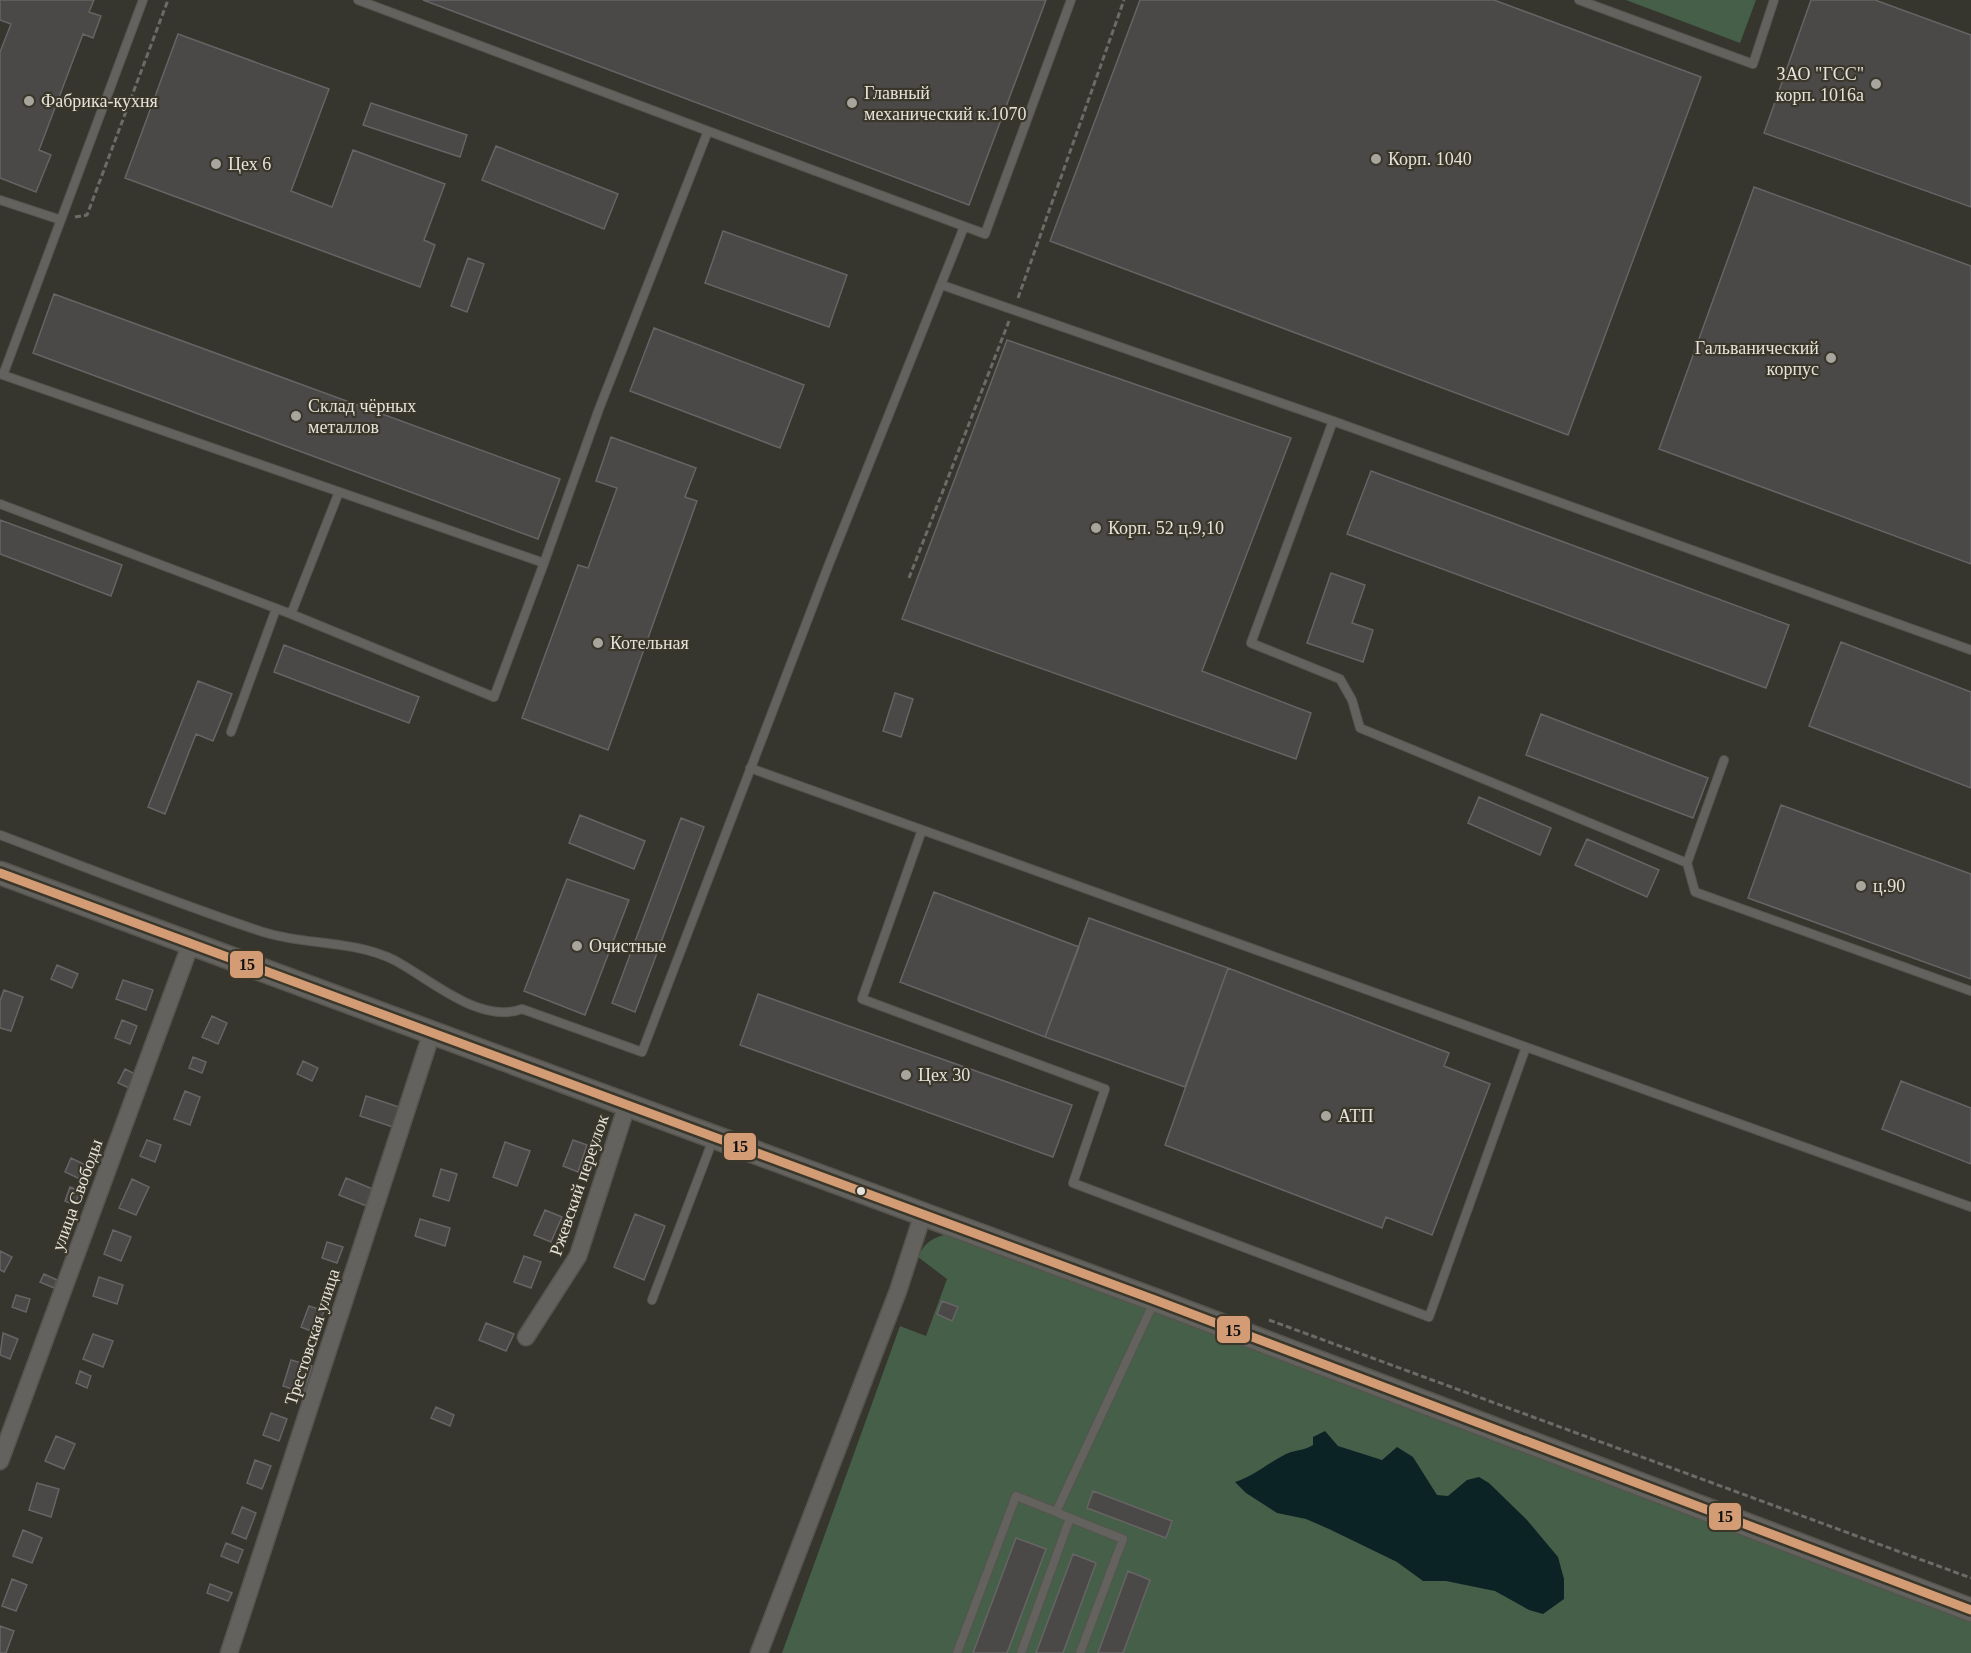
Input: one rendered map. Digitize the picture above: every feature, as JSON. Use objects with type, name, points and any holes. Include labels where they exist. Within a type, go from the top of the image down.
[{"type":"main road","points":[[0,873],[1155,1299],[1971,1610]]},
{"type":"street","name":"улица Свободы","points":[[0,1461],[191,944]]},
{"type":"street","name":"Трестовская улица","points":[[229,1653],[432,1032]]},
{"type":"street","name":"Ржевский переулок","points":[[526,1337],[578,1256],[627,1105]]},
{"type":"street","points":[[759,1653],[898,1291],[923,1214]]},
{"type":"lane","points":[[143,0],[2,375],[544,563]]},
{"type":"lane","points":[[358,0],[985,234],[1071,0]]},
{"type":"lane","points":[[1579,0],[1753,64],[1774,0]]},
{"type":"lane","points":[[0,504],[291,614],[494,697],[599,409],[708,131]]},
{"type":"lane","points":[[0,200],[61,220]]},
{"type":"lane","points":[[0,835],[259,931],[313,942],[346,945],[374,952],[395,961],[450,996],[474,1005],[512,1012],[522,1009],[642,1052],[829,564],[964,227]]},
{"type":"lane","points":[[942,285],[1333,421],[1971,650]]},
{"type":"lane","points":[[1333,421],[1251,643],[1340,680],[1352,700],[1360,728],[1687,863]]},
{"type":"lane","points":[[291,614],[339,492]]},
{"type":"lane","points":[[231,732],[276,609]]},
{"type":"lane","points":[[1724,760],[1687,863],[1695,892],[1971,991]]},
{"type":"lane","points":[[750,768],[1971,1207]]},
{"type":"lane","points":[[922,830],[862,999],[1105,1089],[1073,1183],[1429,1317],[1526,1047]]},
{"type":"lane","points":[[652,1300],[714,1137]]},
{"type":"lane","points":[[1056,1512],[1155,1299]]},
{"type":"lane","points":[[957,1653],[1016,1496],[1123,1539],[1080,1653]]},
{"type":"lane","points":[[1021,1653],[1070,1518]]},
{"type":"path","points":[[61,220],[87,214],[168,0]]},
{"type":"path","points":[[909,578],[1014,310],[1125,0]]},
{"type":"green space","points":[[1626,0],[1756,0],[1740,43]]},
{"type":"green space","points":[[948,1234],[1971,1616],[1971,1653],[782,1653],[900,1326],[926,1336],[947,1279],[918,1257],[930,1241]]},
{"type":"water","points":[[1325,1431],[1338,1446],[1382,1460],[1397,1447],[1413,1457],[1437,1495],[1448,1496],[1467,1480],[1479,1477],[1489,1483],[1527,1520],[1558,1557],[1564,1579],[1564,1599],[1543,1614],[1529,1610],[1495,1591],[1446,1581],[1423,1581],[1397,1562],[1329,1529],[1306,1519],[1277,1513],[1246,1493],[1235,1482],[1286,1454],[1313,1445],[1313,1437]]},
{"type":"building","name":"Фабрика-кухня","points":[[0,0],[94,0],[89,12],[101,16],[93,38],[83,34],[39,150],[51,155],[36,192],[0,178],[0,52],[11,24],[0,20]]},
{"type":"building","name":"Главный механический к.1070","points":[[423,0],[1046,0],[969,205]]},
{"type":"building","name":"Корп. 1040","points":[[1140,0],[1494,0],[1701,77],[1568,435],[1050,241]]},
{"type":"building","name":"ЗАО \"ГСС\" корп. 1016а","points":[[1811,0],[1875,0],[1971,35],[1971,207],[1764,133]]},
{"type":"building","name":"Цех 6","points":[[178,34],[329,89],[291,191],[332,207],[353,150],[445,184],[424,240],[435,245],[420,287],[125,178]]},
{"type":"building","points":[[371,103],[467,135],[460,157],[363,125]]},
{"type":"building","points":[[496,146],[618,194],[604,229],[482,180]]},
{"type":"building","name":"Гальванический корпус","points":[[1754,187],[1971,266],[1971,564],[1659,449]]},
{"type":"building","points":[[723,231],[847,275],[829,327],[705,283]]},
{"type":"building","points":[[468,258],[484,264],[467,312],[451,306]]},
{"type":"building","name":"Склад чёрных металлов","points":[[54,294],[560,479],[538,539],[33,353]]},
{"type":"building","points":[[654,328],[804,385],[780,448],[630,391]]},
{"type":"building","name":"Корп. 52 ц.9,10","points":[[1007,340],[1291,438],[1202,671],[1311,713],[1296,759],[902,619]]},
{"type":"building","name":"Котельная","points":[[611,437],[696,468],[685,497],[697,501],[608,750],[522,718],[578,565],[588,568],[617,488],[596,481]]},
{"type":"building","points":[[1371,471],[1789,625],[1766,688],[1347,534]]},
{"type":"building","points":[[0,520],[122,565],[111,596],[0,554]]},
{"type":"building","points":[[1331,573],[1365,585],[1352,623],[1373,630],[1363,662],[1307,643]]},
{"type":"building","points":[[1841,642],[1971,692],[1971,788],[1809,726]]},
{"type":"building","points":[[284,645],[419,697],[409,723],[274,672]]},
{"type":"building","points":[[198,681],[232,694],[213,741],[196,734],[165,814],[148,807]]},
{"type":"building","points":[[895,693],[913,699],[901,737],[883,731]]},
{"type":"building","points":[[1541,714],[1708,778],[1693,818],[1526,755]]},
{"type":"building","points":[[1479,797],[1551,828],[1540,855],[1468,823]]},
{"type":"building","name":"ц.90","points":[[1781,805],[1971,874],[1971,979],[1748,898]]},
{"type":"building","points":[[580,815],[645,841],[634,869],[569,843]]},
{"type":"building","points":[[681,818],[704,827],[635,1012],[612,1003]]},
{"type":"building","points":[[1587,839],[1659,870],[1647,897],[1575,865]]},
{"type":"building","name":"Очистные","points":[[567,879],[629,900],[585,1015],[524,991]]},
{"type":"building","points":[[934,892],[1079,947],[1045,1037],[900,982]]},
{"type":"building","points":[[1089,918],[1228,968],[1185,1087],[1045,1037]]},
{"type":"building","points":[[57,965],[78,974],[72,988],[51,979]]},
{"type":"building","name":"АТП","points":[[1228,968],[1449,1053],[1444,1066],[1490,1084],[1432,1235],[1386,1217],[1382,1228],[1165,1145]]},
{"type":"building","points":[[123,980],[153,990],[146,1010],[116,999]]},
{"type":"building","points":[[4,990],[23,997],[11,1031],[0,1028],[0,1001]]},
{"type":"building","name":"Цех 30","points":[[758,994],[1072,1105],[1053,1157],[740,1045]]},
{"type":"building","points":[[212,1016],[227,1023],[218,1044],[202,1037]]},
{"type":"building","points":[[122,1020],[137,1026],[130,1044],[115,1038]]},
{"type":"building","points":[[193,1057],[206,1062],[202,1073],[189,1068]]},
{"type":"building","points":[[303,1061],[318,1068],[312,1081],[297,1074]]},
{"type":"building","points":[[125,1069],[135,1074],[129,1088],[118,1083]]},
{"type":"building","points":[[1901,1081],[1971,1108],[1971,1164],[1882,1129]]},
{"type":"building","points":[[185,1091],[200,1097],[190,1125],[174,1119]]},
{"type":"building","points":[[366,1096],[399,1107],[393,1127],[360,1116]]},
{"type":"building","points":[[147,1140],[161,1145],[155,1162],[140,1156]]},
{"type":"building","points":[[573,1140],[587,1145],[578,1172],[563,1166]]},
{"type":"building","points":[[505,1142],[530,1151],[517,1186],[493,1177]]},
{"type":"building","points":[[71,1158],[88,1166],[82,1180],[65,1172]]},
{"type":"building","points":[[441,1169],[457,1174],[449,1201],[433,1196]]},
{"type":"building","points":[[346,1178],[375,1190],[369,1207],[339,1195]]},
{"type":"building","points":[[132,1179],[149,1187],[136,1215],[119,1208]]},
{"type":"building","points":[[70,1187],[80,1191],[75,1205],[65,1201]]},
{"type":"building","points":[[545,1210],[562,1217],[551,1242],[534,1235]]},
{"type":"building","points":[[635,1214],[665,1226],[644,1280],[614,1267]]},
{"type":"building","points":[[420,1219],[450,1228],[445,1246],[415,1236]]},
{"type":"building","points":[[113,1230],[131,1237],[121,1261],[104,1254]]},
{"type":"building","points":[[327,1242],[343,1247],[337,1263],[322,1258]]},
{"type":"building","points":[[0,1251],[12,1257],[4,1272],[0,1270]]},
{"type":"building","points":[[524,1256],[541,1262],[531,1288],[514,1282]]},
{"type":"building","points":[[44,1274],[57,1280],[54,1288],[40,1282]]},
{"type":"building","points":[[99,1277],[123,1285],[117,1304],[93,1296]]},
{"type":"building","points":[[16,1295],[30,1299],[26,1312],[12,1307]]},
{"type":"building","points":[[942,1301],[958,1307],[952,1321],[937,1314]]},
{"type":"building","points":[[309,1306],[324,1311],[316,1333],[301,1327]]},
{"type":"building","points":[[486,1323],[514,1334],[506,1351],[479,1340]]},
{"type":"building","points":[[3,1333],[18,1339],[10,1359],[0,1355]]},
{"type":"building","points":[[93,1334],[113,1341],[103,1367],[83,1359]]},
{"type":"building","points":[[291,1360],[312,1366],[304,1393],[283,1386]]},
{"type":"building","points":[[80,1371],[91,1376],[87,1388],[76,1383]]},
{"type":"building","points":[[436,1407],[454,1415],[450,1426],[431,1418]]},
{"type":"building","points":[[271,1413],[287,1419],[279,1441],[263,1435]]},
{"type":"building","points":[[56,1436],[75,1444],[64,1469],[45,1461]]},
{"type":"building","points":[[255,1460],[271,1466],[262,1489],[247,1483]]},
{"type":"building","points":[[37,1483],[59,1489],[51,1517],[29,1510]]},
{"type":"building","points":[[1093,1491],[1172,1521],[1166,1538],[1087,1508]]},
{"type":"building","points":[[242,1507],[256,1513],[246,1539],[232,1533]]},
{"type":"building","points":[[23,1530],[42,1538],[32,1563],[13,1556]]},
{"type":"building","points":[[1016,1538],[1046,1549],[1007,1653],[973,1653]]},
{"type":"building","points":[[226,1543],[243,1550],[238,1563],[221,1556]]},
{"type":"building","points":[[1073,1554],[1096,1563],[1063,1653],[1036,1653]]},
{"type":"building","points":[[1128,1571],[1150,1580],[1123,1653],[1098,1653]]},
{"type":"building","points":[[12,1579],[27,1585],[16,1611],[2,1606]]},
{"type":"building","points":[[210,1584],[232,1593],[228,1601],[207,1593]]},
{"type":"building","points":[[0,1626],[14,1631],[6,1653],[0,1653]]},
{"type":"transit line","name":"15","points":[[0,873],[1155,1300],[1971,1610]]},
{"type":"place","name":"ЗАО \"ГСС\" корп. 1016а","points":[[1876,84]]},
{"type":"place","name":"Фабрика-кухня","points":[[29,101]]},
{"type":"place","name":"Главный механический к.1070","points":[[852,103]]},
{"type":"place","name":"Корп. 1040","points":[[1376,159]]},
{"type":"place","name":"Цех 6","points":[[216,164]]},
{"type":"place","name":"Гальванический корпус","points":[[1831,358]]},
{"type":"place","name":"Склад чёрных металлов","points":[[296,416]]},
{"type":"place","name":"Корп. 52 ц.9,10","points":[[1096,528]]},
{"type":"place","name":"Котельная","points":[[598,643]]},
{"type":"place","name":"ц.90","points":[[1861,886]]},
{"type":"place","name":"Очистные","points":[[577,946]]},
{"type":"place","name":"Цех 30","points":[[906,1075]]},
{"type":"place","name":"АТП","points":[[1326,1116]]}]
